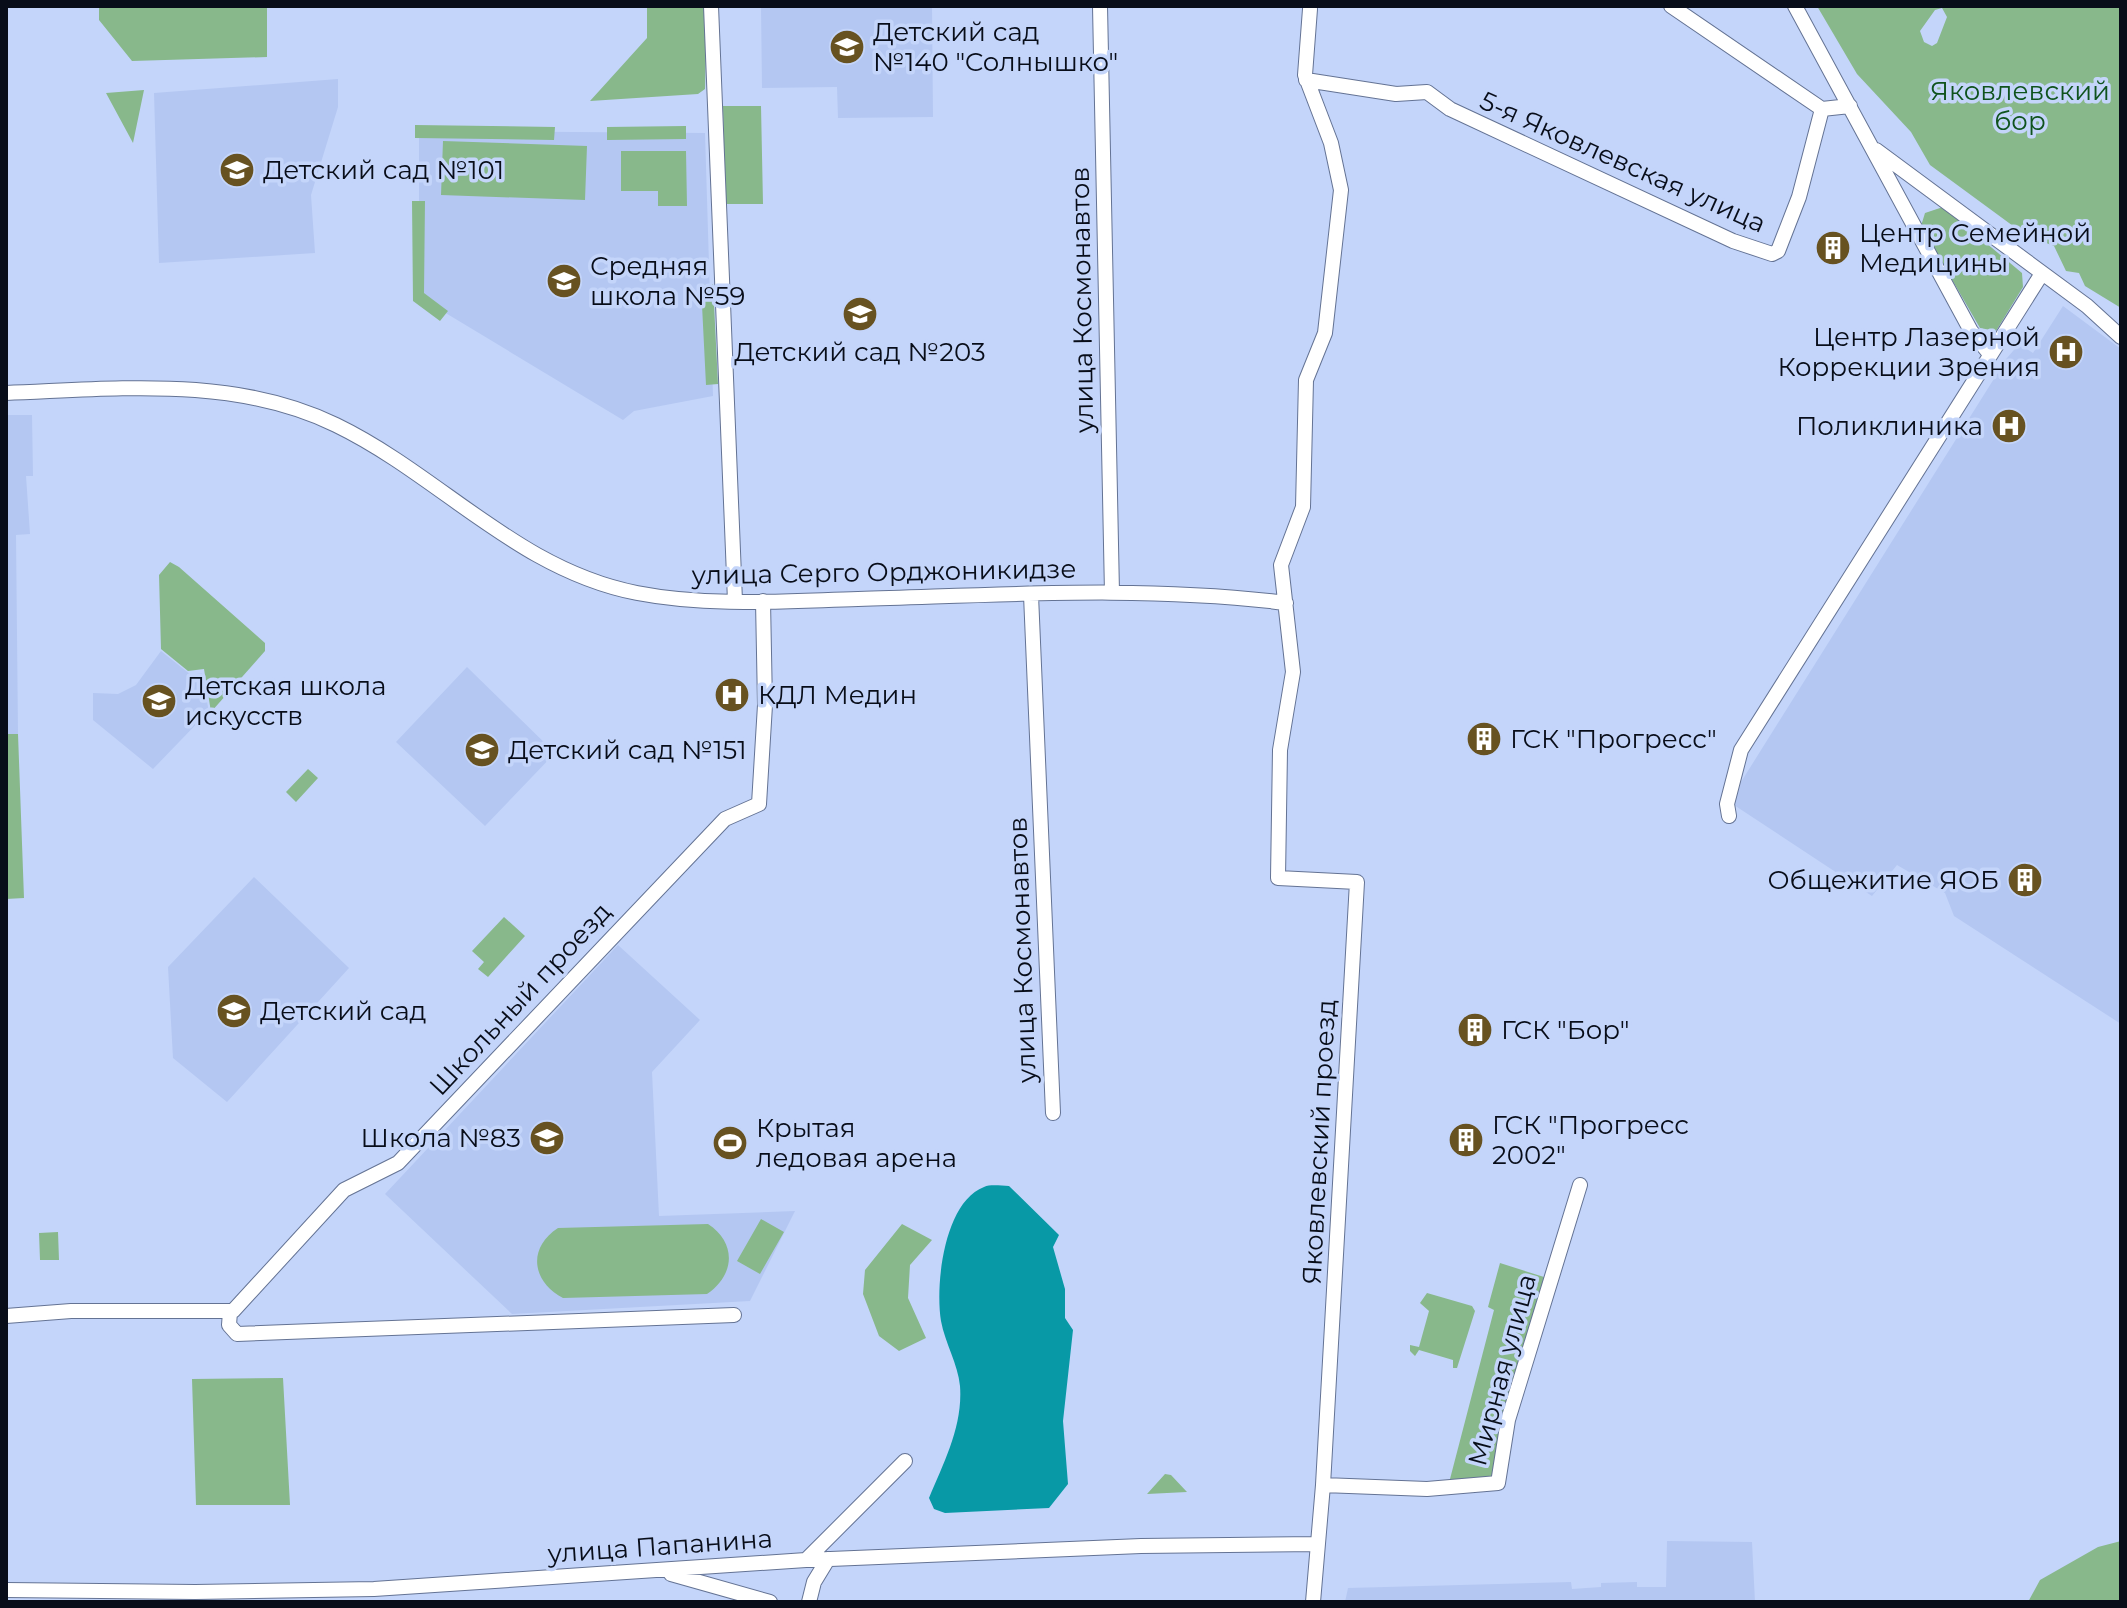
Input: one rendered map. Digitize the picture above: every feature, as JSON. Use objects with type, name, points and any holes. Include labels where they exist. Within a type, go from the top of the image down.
[{"type":"street","points":[[711,6],[735,601]]},
{"type":"street","name":"улица Космонавтов","points":[[1100,6],[1112,593]]},
{"type":"street","points":[[1671,6],[1822,109],[1850,106]]},
{"type":"street","points":[[1795,6],[1971,331],[1989,353]]},
{"type":"street","points":[[1286,603],[1281,565],[1303,507],[1306,380],[1325,333],[1341,190],[1331,143],[1306,80],[1310,9]]},
{"type":"street","name":"5-я Яковлевская улица","points":[[1306,80],[1396,94],[1427,92],[1450,109],[1733,241],[1772,254],[1778,251],[1799,197],[1822,109]]},
{"type":"street","points":[[1872,147],[2041,275],[2087,306],[2121,337]]},
{"type":"street","points":[[1729,816],[1727,804],[1741,750],[2041,275]]},
{"type":"street","name":"улица Серго Орджоникидзе","points":[[6,393],[166,389],[281,403],[351,433],[497,533],[566,572],[603,586],[643,595],[763,601],[1169,591],[1286,603]]},
{"type":"street","name":"улица Космонавтов","points":[[1031,595],[1053,1113]]},
{"type":"street","name":"Школьный проезд","points":[[230,1312],[344,1190],[398,1163],[725,819],[759,804],[765,705],[763,601]]},
{"type":"street","name":"Яковлевский проезд","points":[[1286,603],[1293,672],[1280,750],[1278,878],[1357,882],[1323,1485]]},
{"type":"street","name":"Мирная улица","points":[[1323,1485],[1433,1489],[1498,1483],[1508,1420],[1580,1185]]},
{"type":"street","points":[[6,1316],[71,1311],[230,1312],[229,1325],[237,1334],[734,1315]]},
{"type":"street","points":[[806,1560],[905,1461]]},
{"type":"street","points":[[1313,1602],[1323,1485]]},
{"type":"street","name":"улица Папанина","points":[[6,1590],[195,1592],[374,1589],[806,1560],[1141,1546],[1318,1544]]},
{"type":"street","points":[[809,1602],[814,1582],[828,1559]]},
{"type":"street","points":[[659,1571],[770,1602]]},
{"type":"shaded area","name":"Детский сад №140 \"Солнышко\"","points":[[761,6],[932,6],[933,117],[838,118],[837,87],[762,88]]},
{"type":"shaded area","name":"Детский сад №101","points":[[338,79],[338,107],[311,195],[315,253],[159,263],[154,93]]},
{"type":"shaded area","name":"Средняя школа №59","points":[[419,131],[705,133],[713,396],[634,411],[623,420],[419,297]]},
{"type":"shaded area","points":[[2063,306],[2121,349],[2121,1024],[1954,916],[1945,893],[1897,865],[1872,896],[1734,805],[1741,782],[2007,358],[2019,344],[2033,353]]},
{"type":"shaded area","points":[[6,415],[32,415],[33,476],[26,476],[30,534],[16,535],[18,734],[6,734]]},
{"type":"shaded area","points":[[161,651],[191,675],[202,673],[208,707],[207,713],[153,769],[93,720],[93,693],[118,694],[136,685]]},
{"type":"shaded area","points":[[467,667],[555,753],[485,826],[396,742]]},
{"type":"shaded area","points":[[254,877],[349,968],[227,1102],[173,1058],[168,967]]},
{"type":"shaded area","name":"Школа №83","points":[[618,945],[700,1020],[652,1072],[659,1216],[795,1211],[750,1301],[512,1314],[385,1194]]},
{"type":"shaded area","points":[[987,1186],[1009,1186],[1059,1235],[1053,1247],[1065,1289],[1065,1318],[1073,1330],[1063,1421],[1068,1484],[1049,1508],[945,1513],[934,1509],[929,1498],[951,1444],[960,1401],[959,1378],[939,1306],[945,1246],[951,1226],[970,1196]]},
{"type":"shaded area","points":[[1667,1541],[1752,1542],[1755,1602],[1345,1602],[1348,1588],[1571,1582],[1572,1589],[1601,1587],[1601,1583],[1637,1582],[1637,1587],[1666,1587]]},
{"type":"green space","points":[[267,6],[267,57],[132,61],[99,20],[99,8]]},
{"type":"green space","points":[[647,6],[707,6],[705,89],[698,94],[590,101],[647,38]]},
{"type":"green space","name":"Яковлевский бор","points":[[1817,6],[2121,6],[2121,308],[2085,286],[2079,273],[2066,271],[2054,246],[2024,234],[1930,165],[1911,132],[1857,74]],"holes":[[[1942,8],[1947,17],[1937,43],[1932,46],[1924,42],[1920,31],[1935,10]]]},
{"type":"green space","points":[[144,90],[133,143],[106,93]]},
{"type":"green space","points":[[723,106],[761,106],[763,204],[725,204]]},
{"type":"green space","points":[[415,125],[555,127],[554,140],[415,138]]},
{"type":"green space","points":[[686,126],[686,139],[607,140],[607,127]]},
{"type":"green space","points":[[443,141],[587,146],[585,200],[441,195]]},
{"type":"green space","points":[[621,151],[686,151],[687,206],[658,206],[658,191],[621,191]]},
{"type":"green space","points":[[412,201],[425,201],[424,293],[448,311],[440,321],[413,301]]},
{"type":"green space","points":[[1943,207],[2022,273],[2023,287],[1996,331],[1980,328],[1921,226],[1925,213]]},
{"type":"green space","points":[[713,284],[718,384],[706,385],[701,285]]},
{"type":"green space","points":[[170,562],[265,643],[265,651],[211,712],[204,669],[188,671],[161,649],[159,575]]},
{"type":"green space","points":[[6,734],[18,734],[24,898],[6,899]]},
{"type":"green space","points":[[308,769],[318,778],[296,802],[286,792]]},
{"type":"green space","points":[[504,917],[525,936],[488,977],[478,969],[484,962],[472,951]]},
{"type":"green space","points":[[761,1219],[784,1232],[760,1274],[737,1261]]},
{"type":"green space","points":[[708,1224],[724,1240],[729,1259],[723,1278],[707,1294],[563,1298],[545,1283],[537,1264],[541,1245],[558,1228]]},
{"type":"green space","points":[[902,1224],[932,1240],[910,1265],[908,1298],[926,1338],[899,1351],[879,1336],[863,1294],[865,1270]]},
{"type":"green space","points":[[58,1232],[59,1260],[40,1260],[39,1233]]},
{"type":"green space","points":[[1500,1263],[1544,1277],[1502,1418],[1491,1479],[1450,1479],[1494,1310],[1488,1307]]},
{"type":"green space","points":[[1427,1293],[1472,1306],[1475,1311],[1457,1368],[1453,1368],[1453,1360],[1419,1350],[1415,1356],[1410,1351],[1410,1345],[1419,1347],[1429,1311],[1420,1303]]},
{"type":"green space","points":[[283,1378],[290,1505],[196,1505],[192,1379]]},
{"type":"green space","points":[[1165,1474],[1171,1475],[1187,1492],[1147,1494]]},
{"type":"green space","points":[[2121,1541],[2121,1602],[2028,1602],[2040,1580],[2098,1547]]},
{"type":"place","name":"Детский сад №140 \"Солнышко\"","points":[[847,47]]},
{"type":"place","name":"Детский сад №101","points":[[237,170]]},
{"type":"place","name":"Центр Семейной Медицины","points":[[1833,248]]},
{"type":"place","name":"Средняя школа №59","points":[[564,281]]},
{"type":"place","name":"Детский сад №203","points":[[860,314]]},
{"type":"place","name":"Центр Лазерной Коррекции Зрения","points":[[2066,352]]},
{"type":"place","name":"Поликлиника","points":[[2009,426]]},
{"type":"place","name":"КДЛ Медин","points":[[732,695]]},
{"type":"place","name":"Детская школа искусств","points":[[159,701]]},
{"type":"place","name":"ГСК \"Прогресс\"","points":[[1484,739]]},
{"type":"place","name":"Детский сад №151","points":[[482,750]]},
{"type":"place","name":"Общежитие ЯОБ","points":[[2025,880]]},
{"type":"place","name":"Детский сад","points":[[234,1011]]},
{"type":"place","name":"ГСК \"Бор\"","points":[[1475,1030]]},
{"type":"place","name":"Школа №83","points":[[547,1138]]},
{"type":"place","name":"ГСК \"Прогресс 2002\"","points":[[1466,1140]]},
{"type":"place","name":"Крытая ледовая арена","points":[[730,1143]]}]
